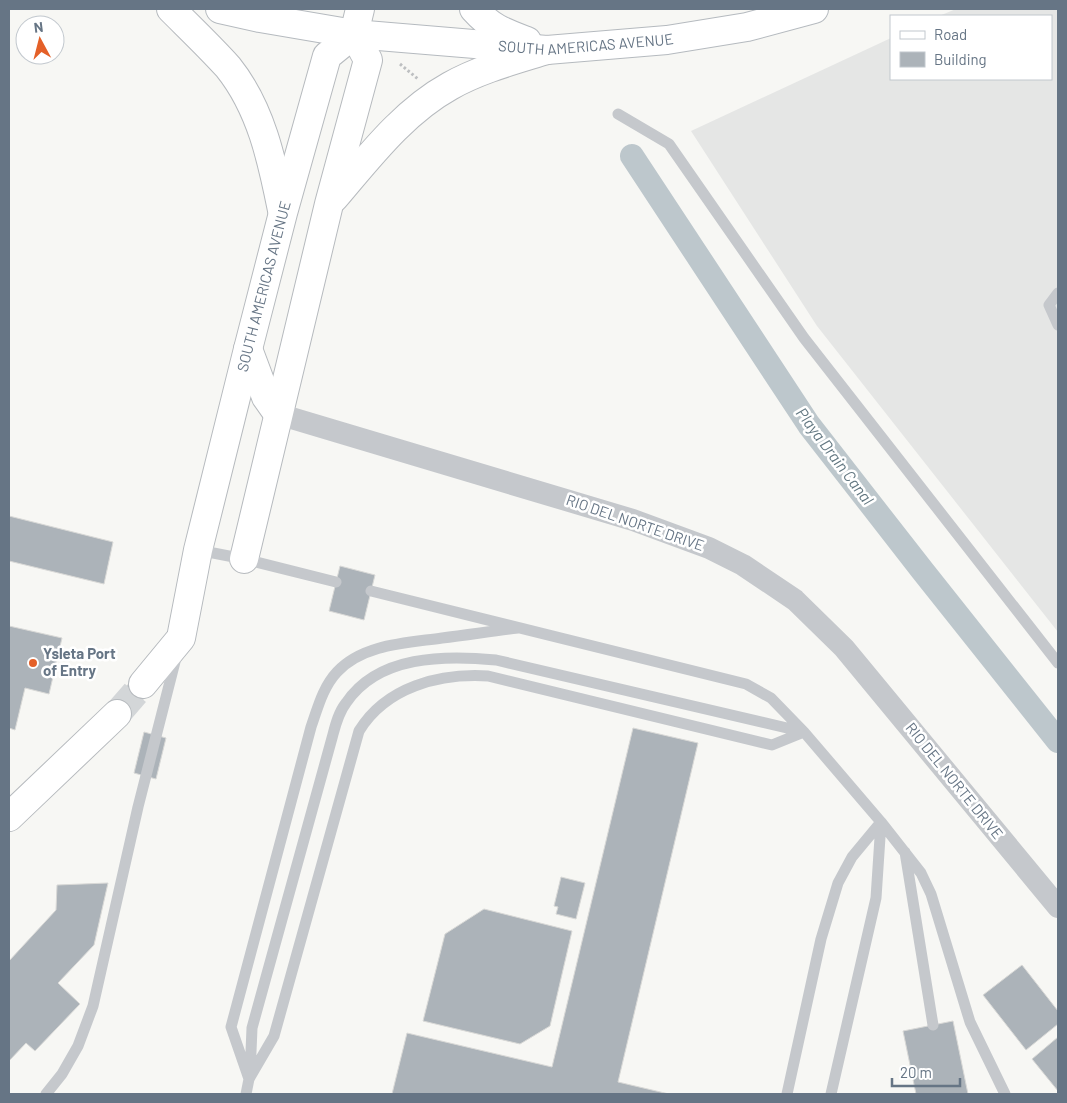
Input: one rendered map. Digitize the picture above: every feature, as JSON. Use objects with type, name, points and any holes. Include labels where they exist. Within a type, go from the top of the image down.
[{"type":"main road","points":[[171,9],[228,68],[244,91],[264,134],[283,213]]},
{"type":"main road","points":[[220,9],[260,18],[357,21],[368,60],[329,204],[244,559]]},
{"type":"main road","points":[[474,9],[485,21],[497,29],[547,50]]},
{"type":"main road","name":"SOUTH AMERICAS AVENUE","points":[[181,638],[198,550],[248,349],[283,213],[327,56],[357,21],[547,50],[667,40],[747,27],[814,9]]},
{"type":"main road","points":[[329,204],[384,140],[432,98],[469,76],[547,50]]},
{"type":"main road","points":[[248,349],[266,397],[278,414]]},
{"type":"main road","points":[[143,684],[181,638]]},
{"type":"main road","points":[[9,817],[117,714]]},
{"type":"street","name":"RIO DEL NORTE DRIVE","points":[[278,414],[633,520],[683,537],[743,565],[795,600],[844,648],[1058,907]]},
{"type":"lane","points":[[618,114],[669,144],[804,338],[1058,662]]},
{"type":"lane","points":[[1058,293],[1049,305],[1058,325]]},
{"type":"lane","points":[[198,550],[244,559],[336,582]]},
{"type":"lane","points":[[371,591],[746,684],[771,698],[804,732],[881,822],[921,873],[931,894],[970,1022],[1006,1094]]},
{"type":"lane","points":[[249,1079],[231,1027],[311,727],[326,687],[338,671],[353,659],[371,651],[398,645],[518,628]]},
{"type":"lane","points":[[46,1094],[62,1074],[78,1046],[93,1006],[138,807],[181,638]]},
{"type":"lane","points":[[246,1094],[249,1079],[252,1028],[332,738],[345,703],[368,680],[393,667],[412,662],[467,657],[496,660],[804,732]]},
{"type":"lane","points":[[249,1079],[274,1036],[359,731],[367,718],[378,707],[394,696],[438,678],[488,676],[772,745],[804,732]]},
{"type":"lane","points":[[787,1094],[821,940],[838,883],[852,857],[881,822]]},
{"type":"lane","points":[[831,1094],[876,898],[881,822]]},
{"type":"lane","points":[[904,850],[933,1025]]},
{"type":"path","points":[[396,61],[423,84]]},
{"type":"shaded area","points":[[956,9],[1058,9],[1058,632],[817,326],[691,131],[890,38],[890,80],[1052,80],[1052,15],[941,15]]},
{"type":"building","points":[[9,516],[113,542],[104,584],[9,561]]},
{"type":"building","points":[[340,566],[375,575],[364,620],[329,611]]},
{"type":"building","name":"Ysleta Port of Entry","points":[[9,626],[62,638],[49,694],[25,688],[15,730],[9,728]]},
{"type":"building","points":[[136,676],[150,691],[125,721],[109,705]]},
{"type":"building","points":[[633,728],[698,743],[618,1082],[669,1094],[392,1094],[407,1033],[552,1067]]},
{"type":"building","points":[[144,732],[166,738],[156,779],[134,773]]},
{"type":"building","points":[[561,877],[585,883],[576,919],[556,914],[558,907],[554,906]]},
{"type":"building","points":[[108,883],[94,945],[58,983],[80,1004],[35,1051],[26,1043],[9,1061],[9,961],[56,910],[57,885]]},
{"type":"building","points":[[484,909],[572,931],[550,1026],[520,1044],[423,1021],[445,934]]},
{"type":"building","points":[[1022,965],[1058,1011],[1058,1024],[1026,1050],[983,995]]},
{"type":"building","points":[[953,1021],[968,1094],[916,1094],[903,1031]]},
{"type":"building","points":[[1058,1037],[1058,1091],[1032,1059]]},
{"type":"waterway","name":"Playa Drain Canal","points":[[632,156],[809,425],[1058,741]]},
{"type":"tunnel","points":[[117,714],[143,684]]},
{"type":"place","name":"Ysleta Port of Entry","points":[[33,663]]}]
